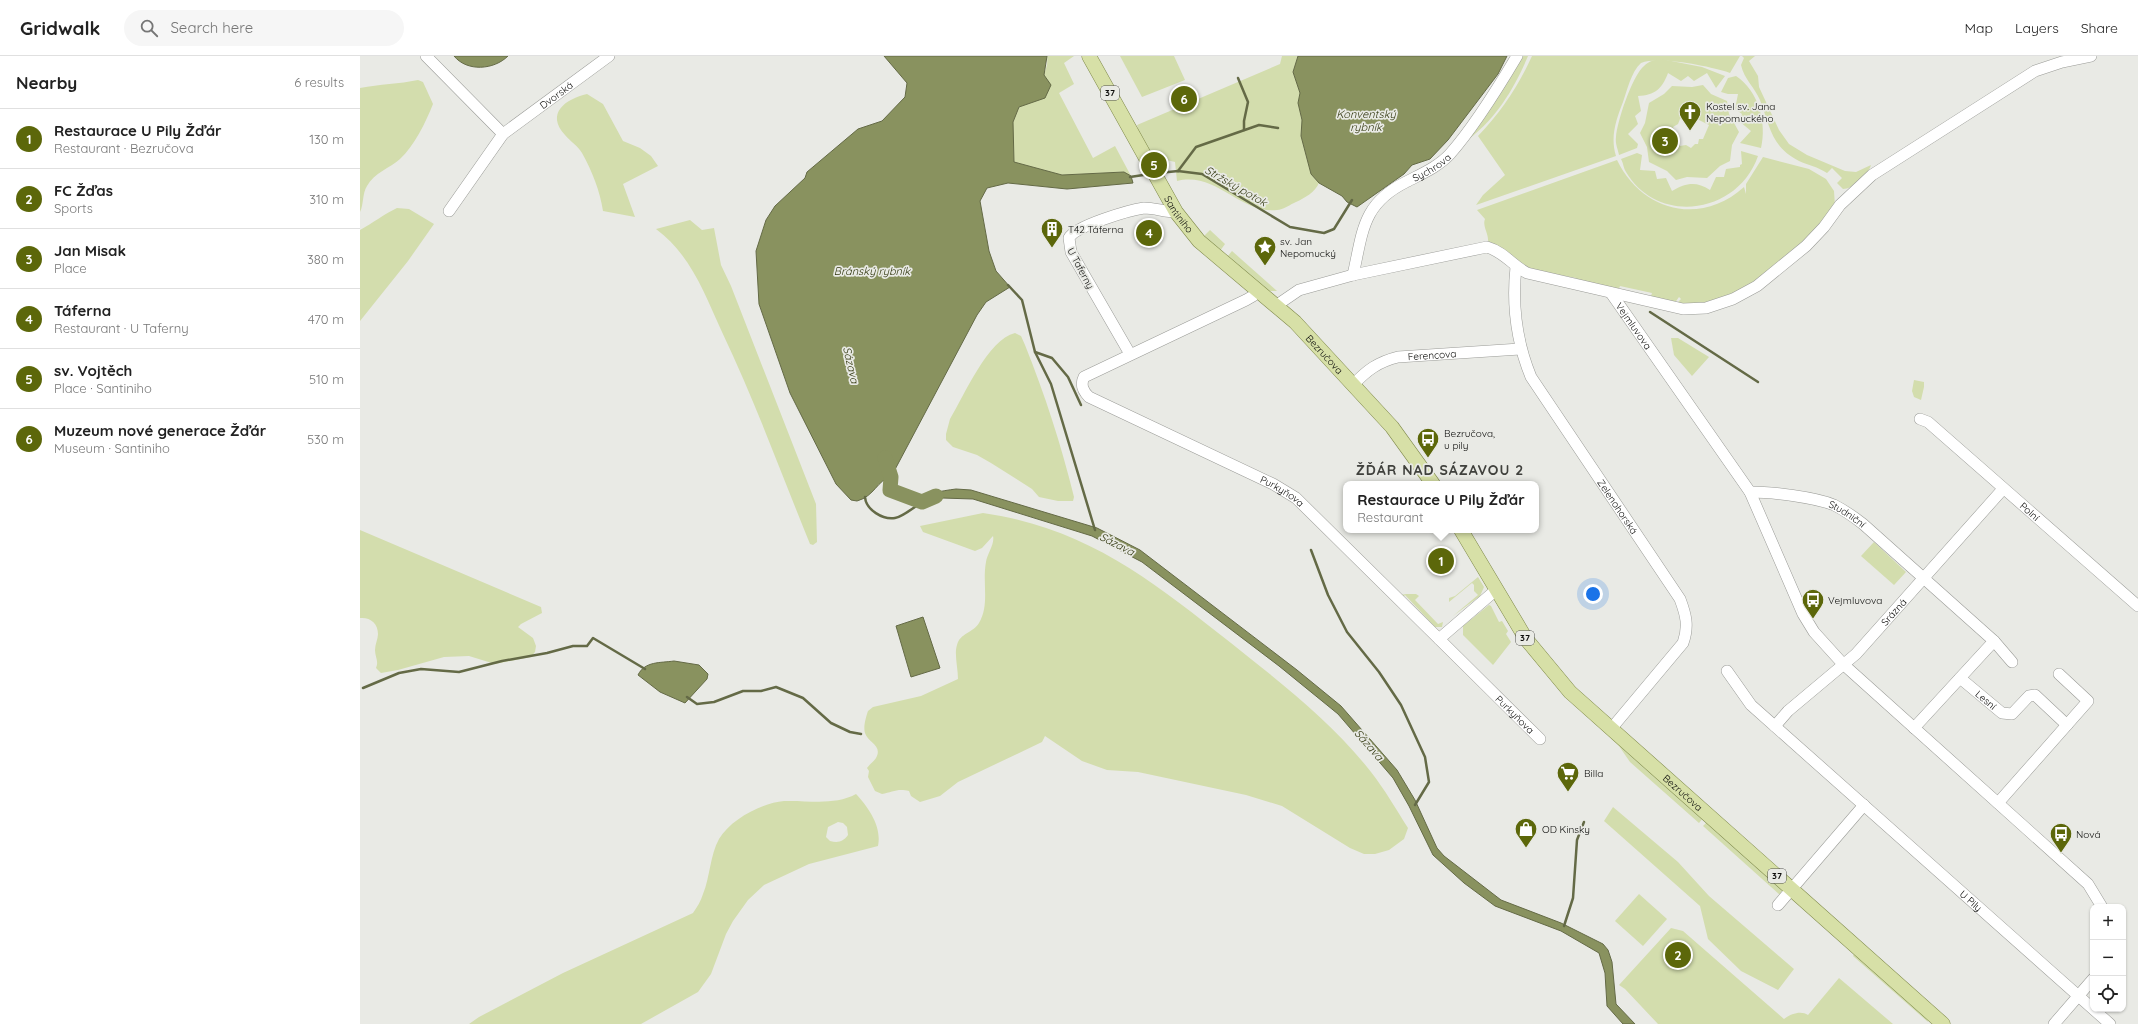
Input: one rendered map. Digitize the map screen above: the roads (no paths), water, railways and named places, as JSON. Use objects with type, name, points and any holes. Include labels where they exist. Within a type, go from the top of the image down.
[{"type":"main road","name":"Santiniho","points":[[1089,56],[1176,212],[1199,241]]},
{"type":"main road","name":"Bezručova","points":[[1199,241],[1277,305],[1392,427],[1432,481]]},
{"type":"main road","name":"Bezručova","points":[[1462,533],[1526,639],[1540,658],[1570,692],[1943,1024]]},
{"type":"street","points":[[426,56],[503,134]]},
{"type":"street","name":"Dvorská","points":[[449,211],[503,134],[609,56]]},
{"type":"street","name":"Sychrova","points":[[1353,275],[1363,230],[1375,204],[1392,189],[1428,171],[1450,154],[1495,92],[1517,56]]},
{"type":"street","points":[[1277,305],[1299,290],[1353,275],[1487,247],[1506,256],[1516,267],[1527,273],[1683,309],[1706,308],[1733,299],[1757,286],[1806,246],[1824,227],[1840,205],[1872,175],[2035,71],[2062,62],[2091,56]]},
{"type":"street","name":"U Taferny","points":[[1130,354],[1071,252],[1069,238],[1078,230],[1145,208],[1176,212]]},
{"type":"street","name":"Zelenohorská","points":[[1516,267],[1514,279],[1520,349],[1536,385],[1680,599],[1687,617],[1687,632],[1683,643],[1611,728]]},
{"type":"street","points":[[1130,354],[1246,300],[1258,290]]},
{"type":"street","name":"Vejmluvova","points":[[1611,292],[1750,492],[1806,620],[1814,632],[1843,664]]},
{"type":"street","name":"Ferencova","points":[[1353,385],[1369,368],[1383,361],[1398,357],[1520,349]]},
{"type":"street","name":"Purkyňova","points":[[1130,354],[1084,377],[1082,381],[1083,390],[1089,397],[1273,484],[1296,498],[1540,739]]},
{"type":"street","name":"Polní","points":[[1920,419],[1928,422],[2138,606]]},
{"type":"street","name":"Srázná","points":[[1775,726],[1788,711],[1856,654],[2003,489]]},
{"type":"street","name":"Studniční","points":[[1750,492],[1817,501],[1834,506],[1863,524],[1924,578]]},
{"type":"street","points":[[1924,578],[1994,641],[2012,662]]},
{"type":"street","points":[[1439,639],[1496,590]]},
{"type":"street","points":[[1914,728],[1994,641]]},
{"type":"street","points":[[1843,664],[2088,884],[2100,904]]},
{"type":"street","name":"U Pily","points":[[1727,671],[1752,705],[2110,1024]]},
{"type":"street","points":[[1998,803],[2088,701],[2058,674]]},
{"type":"street","name":"Lesní","points":[[1960,678],[2002,713],[2012,714],[2029,696],[2035,695],[2067,725]]},
{"type":"street","points":[[1778,905],[1864,805]]},
{"type":"street","points":[[2054,1024],[2090,981]]},
{"type":"water","points":[[454,56],[508,56],[495,64],[473,67],[459,61]]},
{"type":"water","name":"Bránský rybník","points":[[884,56],[1047,56],[1044,75],[1051,85],[1045,98],[1019,107],[1013,122],[1014,162],[1062,175],[1124,172],[1131,176],[1133,183],[1067,189],[1008,183],[987,188],[980,201],[989,251],[996,271],[1010,287],[986,302],[977,315],[891,477],[882,481],[868,496],[857,501],[851,500],[836,484],[790,393],[759,304],[756,251],[766,220],[775,206],[805,178],[807,172],[858,129],[882,121],[905,97],[907,83]]},
{"type":"water","name":"Konventský rybník","points":[[1298,56],[1507,56],[1498,74],[1448,140],[1430,159],[1412,165],[1404,174],[1357,207],[1347,202],[1342,196],[1319,183],[1311,174],[1301,136],[1302,120],[1298,103],[1300,93],[1293,72]]},
{"type":"water","points":[[956,489],[971,490],[1097,528],[1140,550],[1297,670],[1341,706],[1397,770],[1415,800],[1437,848],[1444,856],[1501,900],[1561,923],[1603,944],[1608,950],[1612,962],[1616,1004],[1635,1024],[1623,1024],[1607,1006],[1605,973],[1599,953],[1561,931],[1495,906],[1464,883],[1433,855],[1409,806],[1393,778],[1338,714],[1279,666],[1142,562],[1092,536],[973,499],[942,498],[924,506],[914,503],[929,495]]},
{"type":"water","points":[[923,617],[940,668],[911,677],[896,626]]},
{"type":"water","points":[[674,661],[699,665],[708,674],[707,679],[685,703],[660,692],[638,675],[641,670],[649,665]]},
{"type":"waterway","points":[[1238,78],[1248,102],[1244,121],[1244,130]]},
{"type":"waterway","points":[[1178,171],[1196,147],[1259,125],[1278,128]]},
{"type":"waterway","name":"Stržský potok","points":[[1159,173],[1178,171],[1202,174],[1290,227],[1324,233],[1334,229],[1352,200]]},
{"type":"waterway","name":"Stržský potok","points":[[1130,177],[1150,174]]},
{"type":"waterway","points":[[1008,285],[1022,300],[1035,352],[1051,384],[1095,530]]},
{"type":"waterway","points":[[1650,312],[1758,382]]},
{"type":"waterway","points":[[1035,352],[1052,358],[1068,377],[1081,405]]},
{"type":"waterway","name":"Sázava","points":[[885,458],[891,477],[890,490],[922,502],[936,496]]},
{"type":"waterway","points":[[865,497],[868,506],[872,510],[880,516],[890,518],[901,516],[919,504]]},
{"type":"waterway","points":[[1311,550],[1328,595],[1347,632],[1379,672],[1401,705],[1425,757],[1429,782],[1415,805]]},
{"type":"waterway","points":[[363,688],[399,673],[421,669],[459,672],[573,646],[587,646],[593,638],[645,669]]},
{"type":"waterway","points":[[687,697],[697,704],[714,702],[743,691],[761,691],[776,687],[803,698],[831,723],[850,732],[861,734]]},
{"type":"waterway","points":[[1564,926],[1573,898],[1577,840],[1584,822]]},
{"type":"place","name":"Muzeum nové generace Žďár","points":[[1184,99]]},
{"type":"place","name":"Kostel sv. Jana Nepomuckého","points":[[1690,132]]},
{"type":"place","name":"Jan Misak","points":[[1665,141]]},
{"type":"place","name":"sv. Vojtěch","points":[[1154,165]]},
{"type":"place","name":"Táferna","points":[[1149,233]]},
{"type":"place","name":"T42 Táferna","points":[[1052,248]]},
{"type":"place","name":"sv. Jan Nepomucký","points":[[1265,266]]},
{"type":"place","name":"Bezručova, u pily","points":[[1428,458]]},
{"type":"place","name":"Restaurace U Pily Žďár","points":[[1441,561]]},
{"type":"place","name":"Vejmluvova","points":[[1813,620]]},
{"type":"place","name":"Billa","points":[[1568,792]]},
{"type":"place","name":"OD Kinsky","points":[[1526,848]]},
{"type":"place","name":"Nová","points":[[2061,854]]},
{"type":"place","name":"FC Žďas","points":[[1678,955]]},
{"type":"district","name":"ŽĎÁR NAD SÁZAVOU 2","points":[[1440,470]]}]
